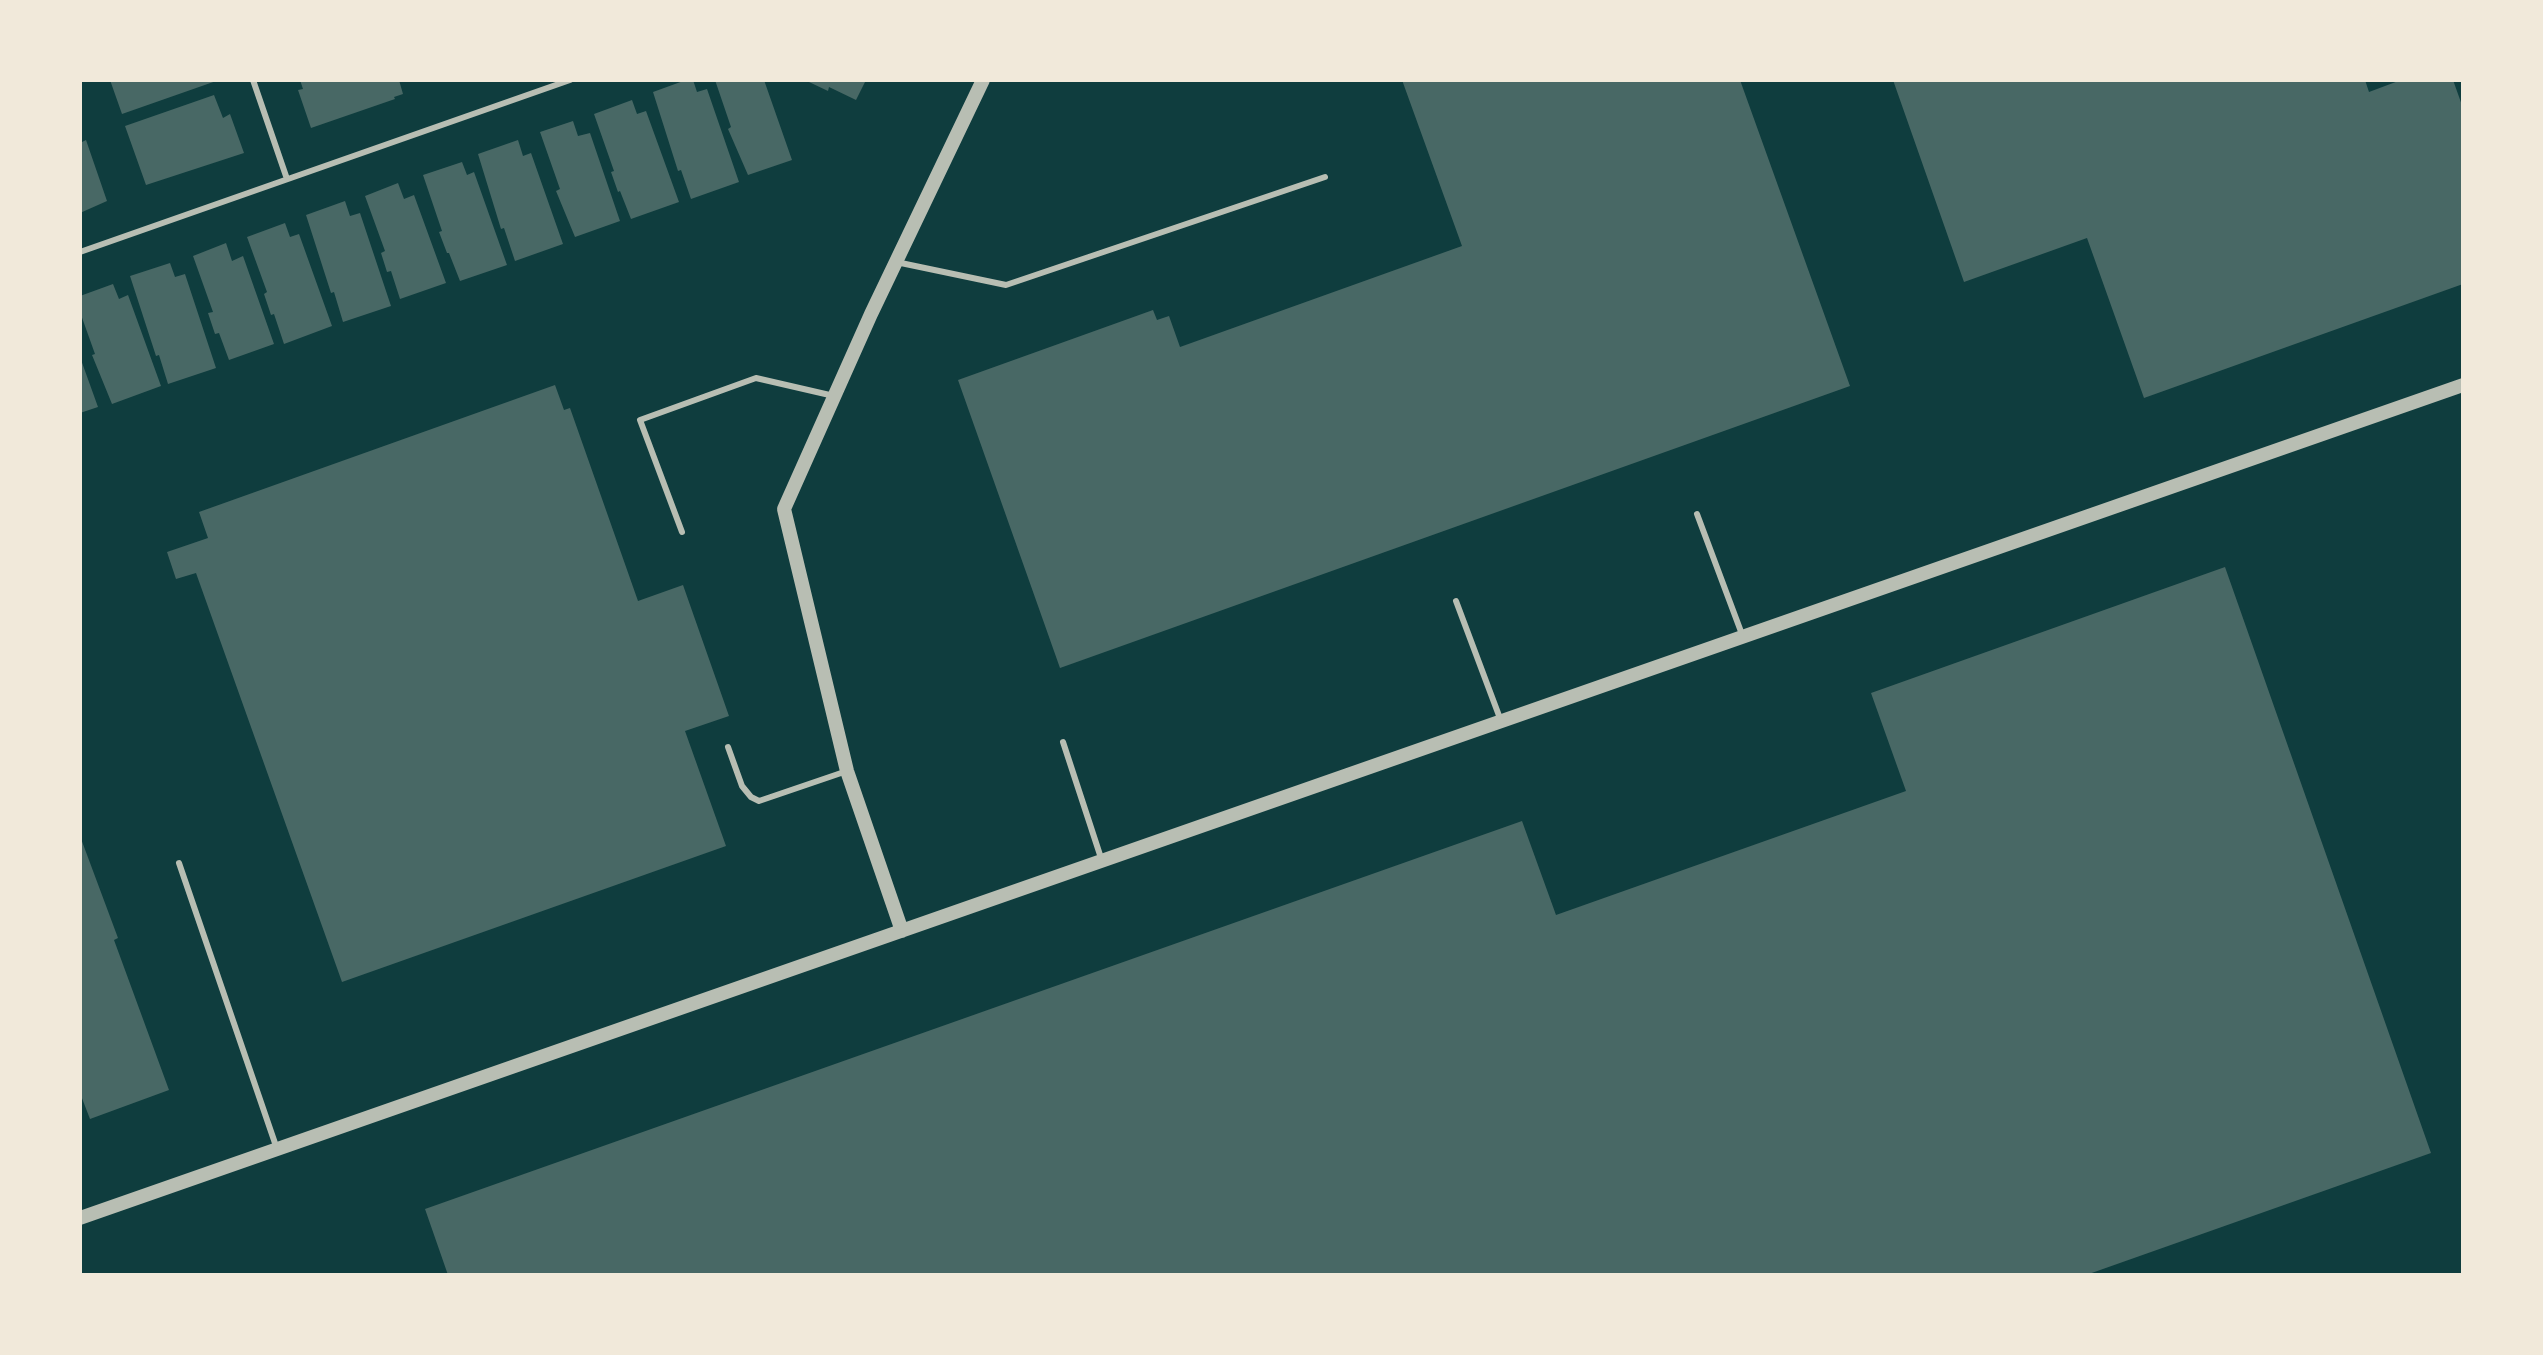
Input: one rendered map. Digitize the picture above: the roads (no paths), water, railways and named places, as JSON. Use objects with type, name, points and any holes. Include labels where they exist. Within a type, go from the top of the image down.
[{"type":"street","points":[[902,931],[847,771],[784,509],[983,80]]},
{"type":"street","points":[[80,1218],[2463,385]]},
{"type":"lane","points":[[253,80],[287,179]]},
{"type":"lane","points":[[80,252],[570,80]]},
{"type":"lane","points":[[896,262],[1006,285],[1325,177]]},
{"type":"lane","points":[[682,532],[640,420],[756,378],[834,396]]},
{"type":"lane","points":[[1697,514],[1743,637]]},
{"type":"lane","points":[[1456,601],[1501,721]]},
{"type":"lane","points":[[1063,742],[1102,861]]},
{"type":"lane","points":[[728,747],[742,786],[759,801],[847,771]]},
{"type":"lane","points":[[179,863],[277,1149]]}]
